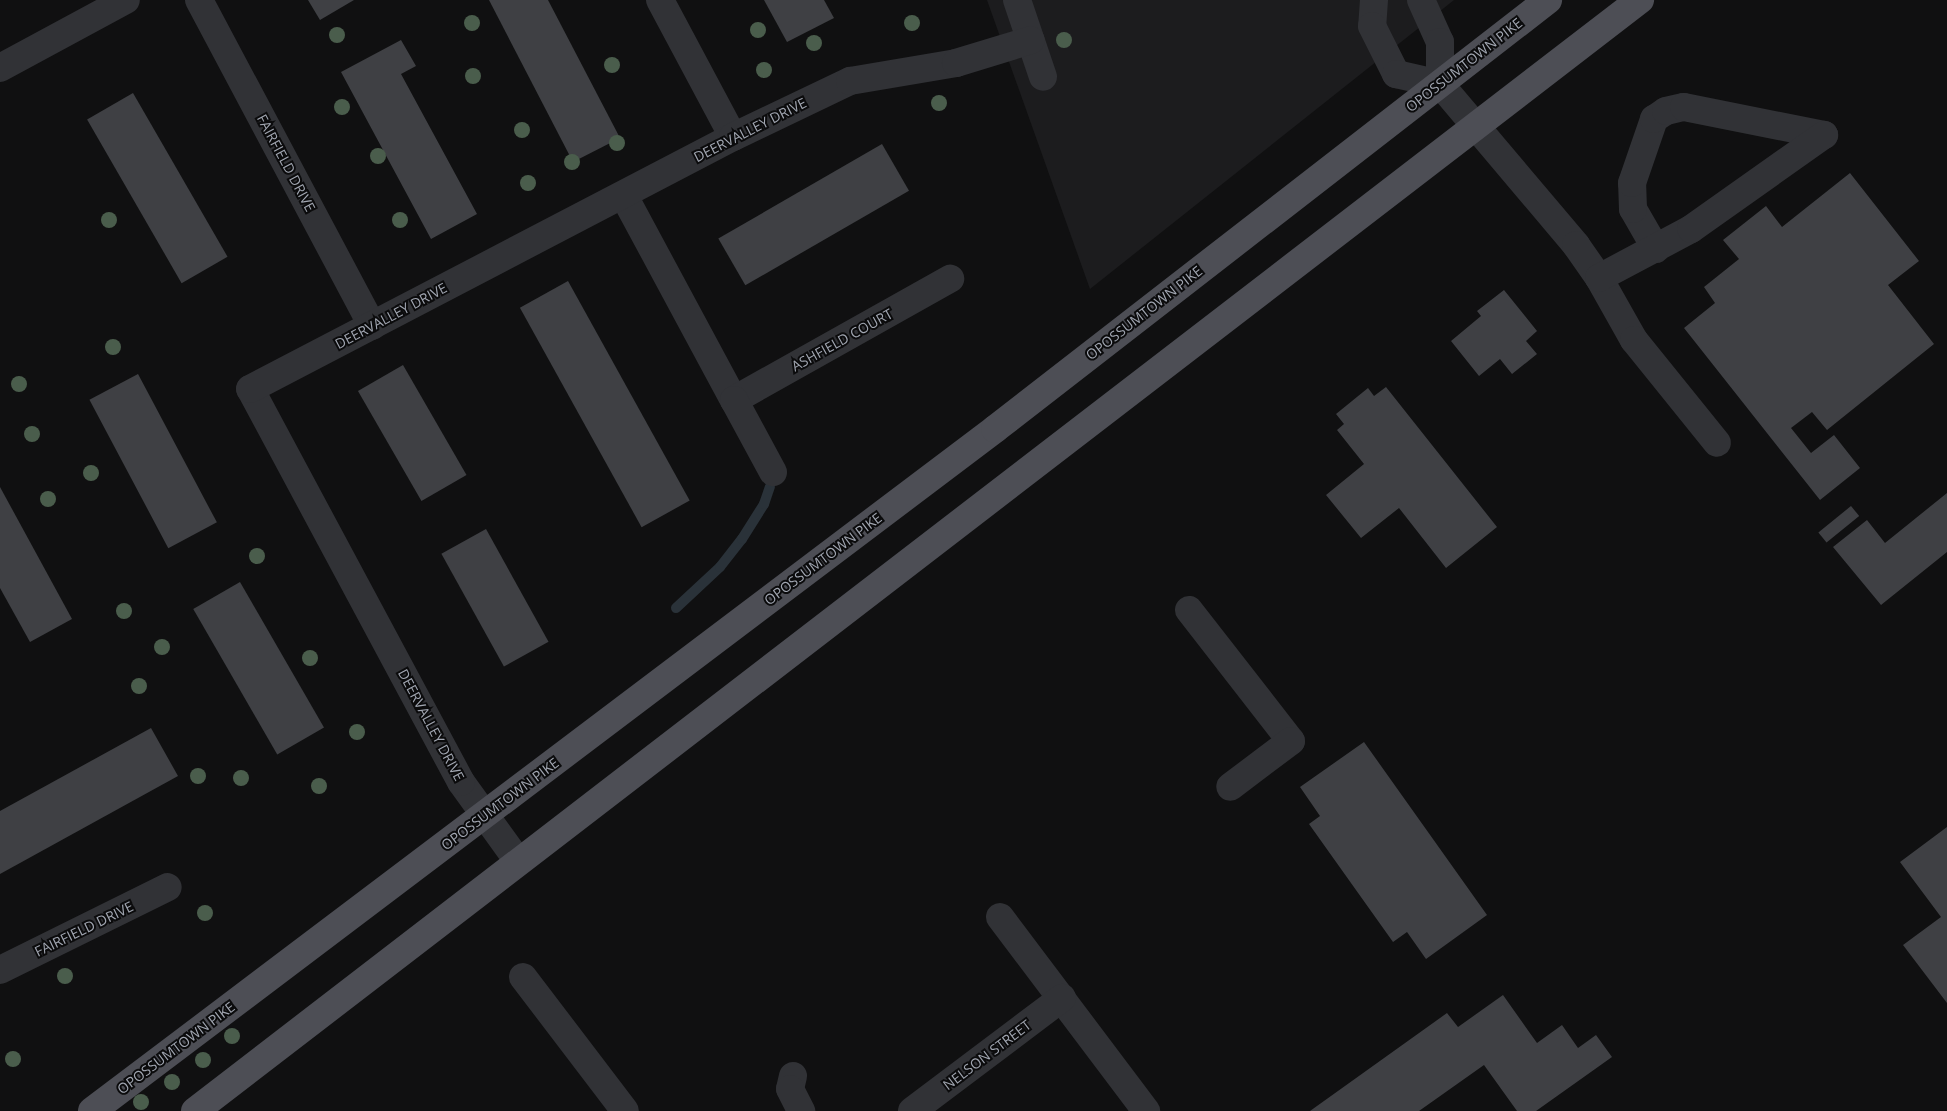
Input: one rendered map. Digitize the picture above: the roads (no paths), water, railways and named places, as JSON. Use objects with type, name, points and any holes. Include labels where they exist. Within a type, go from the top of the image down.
[{"type":"main road","name":"OPOSSUMTOWN PIKE","points":[[92,1111],[484,817],[987,435],[1548,0]]},
{"type":"main road","points":[[194,1111],[1640,0]]},
{"type":"street","points":[[0,68],[126,0]]},
{"type":"street","name":"FAIRFIELD DRIVE","points":[[200,0],[372,326]]},
{"type":"street","points":[[660,0],[733,137]]},
{"type":"street","points":[[1017,0],[1043,77]]},
{"type":"street","points":[[1374,0],[1372,26],[1396,74],[1440,84],[1599,278],[1634,340],[1717,443]]},
{"type":"street","points":[[1421,0],[1440,42],[1440,84]]},
{"type":"street","name":"DEERVALLEY DRIVE","points":[[518,861],[484,817],[461,782],[250,388],[624,196],[733,137],[850,81],[956,63],[1031,40]]},
{"type":"street","points":[[1599,278],[1656,250],[1691,229],[1824,135],[1684,107],[1666,111],[1654,119],[1632,183],[1633,209],[1656,250]]},
{"type":"street","points":[[624,196],[773,472]]},
{"type":"street","name":"ASHFIELD COURT","points":[[734,400],[950,279]]},
{"type":"street","points":[[1189,610],[1291,741],[1230,787]]},
{"type":"street","name":"FAIRFIELD DRIVE","points":[[0,970],[168,888]]},
{"type":"street","points":[[1000,917],[1146,1111]]},
{"type":"street","points":[[523,978],[625,1111]]},
{"type":"street","name":"NELSON STREET","points":[[912,1111],[1062,998]]},
{"type":"street","points":[[793,1076],[790,1089],[801,1111]]},
{"type":"waterway","points":[[676,608],[720,567],[742,539],[764,504],[770,487]]}]
